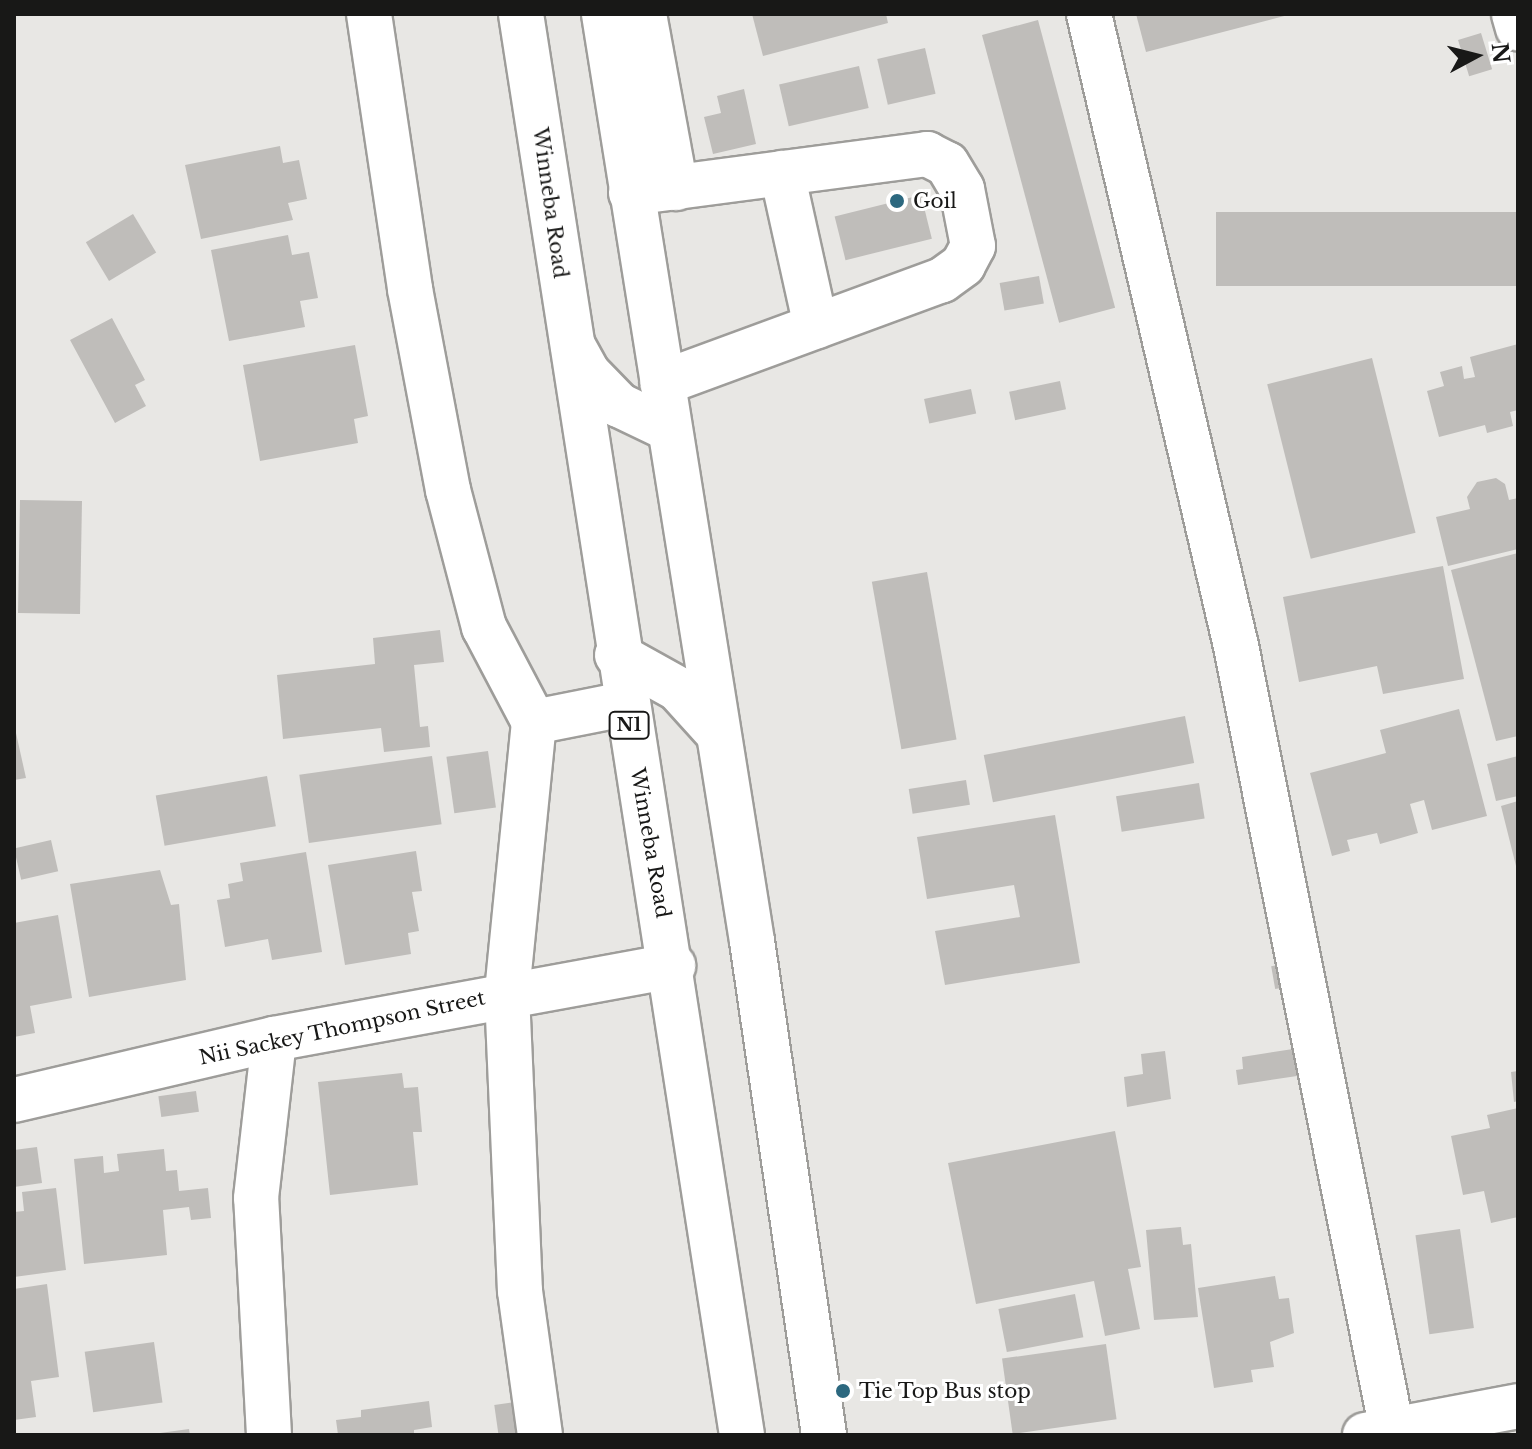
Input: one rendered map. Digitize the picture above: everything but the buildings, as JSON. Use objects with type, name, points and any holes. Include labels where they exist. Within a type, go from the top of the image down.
[{"type":"main road","points":[[369,14],[410,289],[448,490],[484,627],[534,722],[507,994],[520,1291],[540,1435]]},
{"type":"main road","name":"Winneba Road","points":[[521,14],[617,655],[673,966],[742,1435]]},
{"type":"main road","points":[[604,14],[715,730],[752,941],[824,1435]]},
{"type":"main road","points":[[644,14],[676,188]]},
{"type":"main road","points":[[1089,14],[1233,631],[1383,1433],[1518,1406]]},
{"type":"main road","points":[[1514,14],[1518,28]]},
{"type":"main road","points":[[631,193],[927,154],[947,164],[962,189],[973,246],[963,265],[942,280],[662,383]]},
{"type":"main road","points":[[782,173],[816,326]]},
{"type":"main road","points":[[569,340],[588,373],[619,405],[669,429]]},
{"type":"main road","points":[[617,655],[678,689],[715,730]]},
{"type":"main road","points":[[534,722],[625,704]]},
{"type":"main road","name":"Nii Sackey Thompson Street","points":[[14,1100],[274,1039],[673,966]]},
{"type":"main road","points":[[269,1435],[256,1198],[274,1039]]},
{"type":"place","name":"Goil","points":[[897,201]]},
{"type":"place","name":"Tie Top Bus stop","points":[[843,1391]]}]
